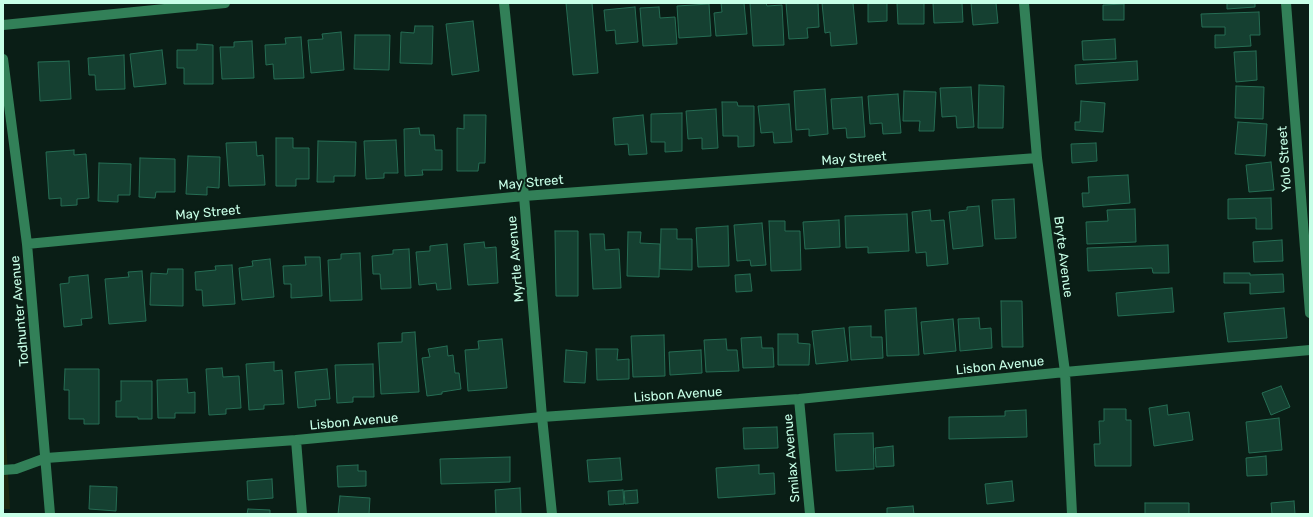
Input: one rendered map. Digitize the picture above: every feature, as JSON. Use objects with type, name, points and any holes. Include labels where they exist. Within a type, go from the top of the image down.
[{"type":"street","points":[[3,24],[224,3]]},
{"type":"street","name":"Myrtle Avenue","points":[[504,3],[524,196],[542,417],[552,514]]},
{"type":"street","name":"Bryte Avenue","points":[[1024,3],[1037,158],[1065,372],[1072,514]]},
{"type":"street","name":"Yolo Street","points":[[1286,3],[1310,313]]},
{"type":"street","name":"Todhunter Avenue","points":[[3,59],[27,244],[50,514]]},
{"type":"street","name":"May Street","points":[[27,244],[524,196],[1037,158]]},
{"type":"street","name":"Lisbon Avenue","points":[[3,470],[16,469],[46,458],[296,440],[542,417],[800,399],[1065,372],[1310,350]]},
{"type":"street","name":"Smilax Avenue","points":[[800,399],[810,514]]},
{"type":"street","points":[[296,440],[302,514]]},
{"type":"green space","points":[[3,386],[10,509],[3,509]]},
{"type":"building","points":[[566,3],[592,3],[598,73],[573,75]]},
{"type":"building","points":[[721,3],[744,3],[747,34],[716,36],[714,13],[722,12]]},
{"type":"building","points":[[750,3],[766,3],[767,6],[782,5],[784,45],[753,46]]},
{"type":"building","points":[[786,3],[818,3],[819,27],[807,28],[808,38],[789,39]]},
{"type":"building","points":[[822,3],[853,3],[857,44],[831,46],[830,32],[825,33]]},
{"type":"building","points":[[868,3],[887,3],[887,21],[868,22]]},
{"type":"building","points":[[897,3],[924,3],[924,24],[898,24]]},
{"type":"building","points":[[933,3],[962,3],[963,22],[934,23]]},
{"type":"building","points":[[971,3],[996,3],[998,23],[973,25]]},
{"type":"building","points":[[1227,3],[1255,3],[1255,7],[1227,9]]},
{"type":"building","points":[[709,4],[711,36],[679,38],[677,6]]},
{"type":"building","points":[[1124,4],[1124,20],[1103,20],[1103,5]]},
{"type":"building","points":[[635,7],[638,42],[616,44],[615,30],[606,31],[604,10]]},
{"type":"building","points":[[659,7],[660,18],[675,17],[677,44],[643,46],[640,8]]},
{"type":"building","points":[[1259,12],[1260,35],[1250,35],[1251,46],[1215,48],[1215,35],[1225,35],[1225,27],[1202,27],[1201,14]]},
{"type":"building","points":[[473,21],[479,71],[452,75],[446,24]]},
{"type":"building","points":[[415,26],[433,26],[432,64],[400,63],[401,32],[414,33]]},
{"type":"building","points":[[341,32],[344,70],[311,73],[308,40],[323,39],[322,34]]},
{"type":"building","points":[[355,35],[390,35],[389,70],[354,69]]},
{"type":"building","points":[[301,37],[304,78],[274,79],[273,64],[266,65],[265,45],[286,44],[285,38]]},
{"type":"building","points":[[1115,39],[1116,59],[1083,60],[1082,41]]},
{"type":"building","points":[[252,41],[254,78],[222,79],[220,47],[234,47],[234,42]]},
{"type":"building","points":[[197,44],[213,45],[213,84],[184,84],[184,68],[177,68],[177,50],[197,50]]},
{"type":"building","points":[[162,50],[166,84],[134,87],[130,54]]},
{"type":"building","points":[[1256,51],[1257,80],[1236,82],[1234,52]]},
{"type":"building","points":[[124,55],[125,89],[96,90],[95,75],[89,75],[88,58]]},
{"type":"building","points":[[69,61],[71,99],[40,101],[38,62]]},
{"type":"building","points":[[1137,61],[1138,80],[1076,84],[1075,65]]},
{"type":"building","points":[[979,85],[1004,86],[1003,128],[978,128]]},
{"type":"building","points":[[1236,86],[1264,87],[1263,119],[1235,118]]},
{"type":"building","points":[[971,87],[974,127],[957,128],[956,116],[942,117],[940,88]]},
{"type":"building","points":[[825,89],[828,134],[809,136],[809,129],[796,130],[794,91]]},
{"type":"building","points":[[904,91],[936,92],[934,131],[919,131],[920,121],[903,121]]},
{"type":"building","points":[[898,94],[901,133],[883,134],[882,123],[870,124],[868,96]]},
{"type":"building","points":[[862,97],[865,137],[847,138],[846,128],[833,129],[831,99]]},
{"type":"building","points":[[1081,101],[1105,103],[1103,132],[1075,130],[1075,122],[1080,122]]},
{"type":"building","points":[[722,102],[737,102],[738,106],[754,106],[754,146],[738,147],[738,136],[723,136]]},
{"type":"building","points":[[789,104],[792,142],[774,143],[773,132],[761,133],[758,106]]},
{"type":"building","points":[[716,109],[718,148],[702,149],[702,138],[688,139],[686,111]]},
{"type":"building","points":[[682,113],[682,151],[665,152],[665,142],[651,142],[651,114]]},
{"type":"building","points":[[464,115],[486,115],[485,163],[479,163],[478,171],[457,171],[457,128],[464,129]]},
{"type":"building","points":[[643,115],[647,154],[629,155],[628,144],[615,145],[613,118]]},
{"type":"building","points":[[1238,122],[1267,124],[1265,156],[1235,154]]},
{"type":"building","points":[[419,128],[420,135],[434,135],[435,150],[442,150],[442,170],[422,170],[423,175],[405,176],[404,129]]},
{"type":"building","points":[[276,138],[293,138],[293,148],[309,148],[309,179],[296,179],[296,186],[276,186]]},
{"type":"building","points":[[396,140],[398,173],[384,173],[384,178],[366,179],[364,141]]},
{"type":"building","points":[[318,141],[356,142],[355,176],[334,176],[334,182],[317,182]]},
{"type":"building","points":[[256,142],[257,156],[263,155],[265,185],[229,186],[226,143]]},
{"type":"building","points":[[1096,143],[1097,161],[1072,163],[1071,144]]},
{"type":"building","points":[[74,150],[74,155],[86,154],[89,198],[77,199],[77,205],[61,206],[61,198],[49,199],[46,152]]},
{"type":"building","points":[[188,156],[220,157],[219,188],[207,187],[207,195],[186,194]]},
{"type":"building","points":[[140,158],[175,159],[175,192],[156,192],[155,198],[139,197]]},
{"type":"building","points":[[1271,162],[1274,190],[1249,192],[1246,165]]},
{"type":"building","points":[[99,163],[131,164],[130,195],[118,195],[118,202],[98,201]]},
{"type":"building","points":[[1128,175],[1130,203],[1083,207],[1082,193],[1089,193],[1088,177]]},
{"type":"building","points":[[1271,198],[1272,229],[1256,229],[1256,218],[1228,219],[1228,199]]},
{"type":"building","points":[[1014,199],[1016,238],[995,239],[992,200]]},
{"type":"building","points":[[979,206],[983,246],[953,249],[949,212],[967,210],[967,207]]},
{"type":"building","points":[[1135,209],[1136,242],[1087,244],[1086,222],[1108,221],[1107,210]]},
{"type":"building","points":[[930,210],[931,221],[944,220],[948,264],[927,266],[926,252],[916,253],[912,212]]},
{"type":"building","points":[[907,214],[909,251],[868,253],[868,247],[846,248],[845,216]]},
{"type":"building","points":[[839,220],[840,247],[805,249],[803,222]]},
{"type":"building","points":[[769,221],[785,221],[785,231],[800,231],[801,270],[771,271]]},
{"type":"building","points":[[762,223],[766,265],[751,266],[750,260],[737,261],[734,225]]},
{"type":"building","points":[[728,226],[729,266],[698,267],[696,228]]},
{"type":"building","points":[[661,229],[677,229],[677,239],[692,239],[692,270],[660,269]]},
{"type":"building","points":[[555,231],[578,231],[578,296],[556,296]]},
{"type":"building","points":[[628,232],[641,232],[640,243],[660,244],[659,277],[627,276]]},
{"type":"building","points":[[590,234],[604,234],[605,250],[619,249],[621,288],[593,289]]},
{"type":"building","points":[[1282,240],[1283,261],[1254,262],[1253,242]]},
{"type":"building","points":[[484,242],[485,248],[496,247],[498,283],[468,285],[464,244]]},
{"type":"building","points":[[447,244],[451,289],[437,290],[436,283],[419,285],[416,252],[430,251],[430,246]]},
{"type":"building","points":[[1168,245],[1169,273],[1153,273],[1152,268],[1088,271],[1087,248]]},
{"type":"building","points":[[409,249],[411,288],[381,289],[380,274],[373,274],[372,256],[393,254],[393,250]]},
{"type":"building","points":[[360,253],[362,300],[330,301],[328,260],[341,259],[341,254]]},
{"type":"building","points":[[305,257],[320,257],[322,296],[291,298],[291,284],[284,284],[283,266],[306,265]]},
{"type":"building","points":[[270,259],[274,297],[242,300],[239,268],[253,266],[252,261]]},
{"type":"building","points":[[232,265],[235,304],[203,306],[202,290],[196,290],[195,272],[216,270],[215,266]]},
{"type":"building","points":[[168,269],[183,269],[183,306],[150,305],[151,273],[167,274]]},
{"type":"building","points":[[142,271],[146,321],[109,324],[105,279],[129,277],[128,272]]},
{"type":"building","points":[[1224,273],[1250,273],[1250,275],[1283,274],[1284,292],[1250,294],[1250,283],[1224,283]]},
{"type":"building","points":[[750,274],[752,291],[736,292],[735,275]]},
{"type":"building","points":[[88,275],[92,318],[81,319],[82,325],[64,327],[60,284],[69,283],[69,277]]},
{"type":"building","points":[[1172,288],[1174,312],[1118,316],[1116,293]]},
{"type":"building","points":[[1001,301],[1022,301],[1023,347],[1002,347]]},
{"type":"building","points":[[916,308],[919,355],[887,356],[885,310]]},
{"type":"building","points":[[1284,308],[1287,338],[1228,342],[1224,313]]},
{"type":"building","points":[[979,318],[980,329],[991,328],[992,348],[960,351],[958,319]]},
{"type":"building","points":[[953,319],[956,351],[924,354],[921,322]]},
{"type":"building","points":[[871,326],[871,337],[882,337],[883,358],[851,360],[849,327]]},
{"type":"building","points":[[844,328],[848,361],[816,364],[812,331]]},
{"type":"building","points":[[415,332],[419,392],[381,394],[378,343],[402,342],[402,333]]},
{"type":"building","points":[[778,334],[798,334],[798,343],[810,344],[809,365],[778,365]]},
{"type":"building","points":[[664,335],[665,376],[633,377],[631,336]]},
{"type":"building","points":[[761,337],[762,348],[773,348],[774,367],[743,368],[741,338]]},
{"type":"building","points":[[502,339],[507,388],[468,391],[465,350],[479,349],[478,341]]},
{"type":"building","points":[[726,339],[727,350],[737,350],[739,371],[706,372],[704,340]]},
{"type":"building","points":[[447,346],[448,356],[453,355],[455,373],[459,373],[461,389],[427,396],[422,358],[430,357],[428,349]]},
{"type":"building","points":[[596,349],[618,349],[617,360],[629,359],[629,379],[597,380]]},
{"type":"building","points":[[566,350],[587,352],[585,383],[564,382]]},
{"type":"building","points":[[701,350],[702,373],[670,375],[669,352]]},
{"type":"building","points":[[274,362],[274,371],[282,370],[284,404],[264,405],[264,409],[249,410],[246,364]]},
{"type":"building","points":[[373,364],[374,397],[353,397],[353,402],[337,403],[335,365]]},
{"type":"building","points":[[222,368],[223,377],[239,376],[241,408],[226,409],[226,414],[209,415],[206,369]]},
{"type":"building","points":[[65,369],[99,369],[99,424],[84,424],[84,419],[69,419],[69,390],[64,390]]},
{"type":"building","points":[[327,369],[330,399],[315,400],[316,406],[298,408],[295,372]]},
{"type":"building","points":[[187,379],[188,393],[195,392],[195,413],[175,413],[175,418],[158,418],[157,380]]},
{"type":"building","points":[[121,381],[152,381],[152,419],[138,419],[138,417],[116,417],[116,401],[121,401]]},
{"type":"building","points":[[1281,386],[1290,407],[1271,415],[1262,393]]},
{"type":"building","points":[[1167,405],[1168,415],[1189,412],[1193,440],[1154,446],[1149,408]]},
{"type":"building","points":[[1104,409],[1126,409],[1126,420],[1131,420],[1131,466],[1095,466],[1094,444],[1100,444],[1099,421],[1104,421]]},
{"type":"building","points":[[1026,410],[1027,437],[949,439],[949,417],[1005,416],[1005,411]]},
{"type":"building","points":[[1279,418],[1282,450],[1249,453],[1246,422]]},
{"type":"building","points":[[777,427],[778,448],[744,449],[743,428]]},
{"type":"building","points":[[873,433],[874,469],[836,471],[834,434]]},
{"type":"building","points":[[893,446],[894,466],[876,467],[875,448]]},
{"type":"building","points":[[1266,456],[1267,475],[1247,476],[1246,458]]},
{"type":"building","points":[[510,457],[510,482],[441,484],[440,459]]},
{"type":"building","points":[[620,458],[622,480],[589,482],[587,460]]},
{"type":"building","points":[[358,465],[358,471],[366,471],[366,486],[338,487],[337,466]]},
{"type":"building","points":[[759,465],[759,474],[774,473],[775,494],[718,498],[716,468]]},
{"type":"building","points":[[272,479],[273,498],[248,500],[247,481]]},
{"type":"building","points":[[1012,481],[1014,501],[987,504],[985,484]]},
{"type":"building","points":[[90,486],[117,487],[116,511],[89,509]]},
{"type":"building","points":[[520,488],[521,514],[496,514],[495,490]]},
{"type":"building","points":[[623,490],[624,504],[609,505],[608,491]]},
{"type":"building","points":[[637,490],[638,503],[625,504],[624,491]]},
{"type":"building","points":[[340,496],[370,498],[369,514],[338,514]]},
{"type":"building","points":[[1294,501],[1295,514],[1272,514],[1271,503]]},
{"type":"building","points":[[1145,503],[1189,503],[1189,514],[1145,514]]},
{"type":"building","points":[[913,506],[914,514],[887,514],[887,508]]},
{"type":"building","points":[[248,509],[270,510],[270,514],[247,514]]}]
